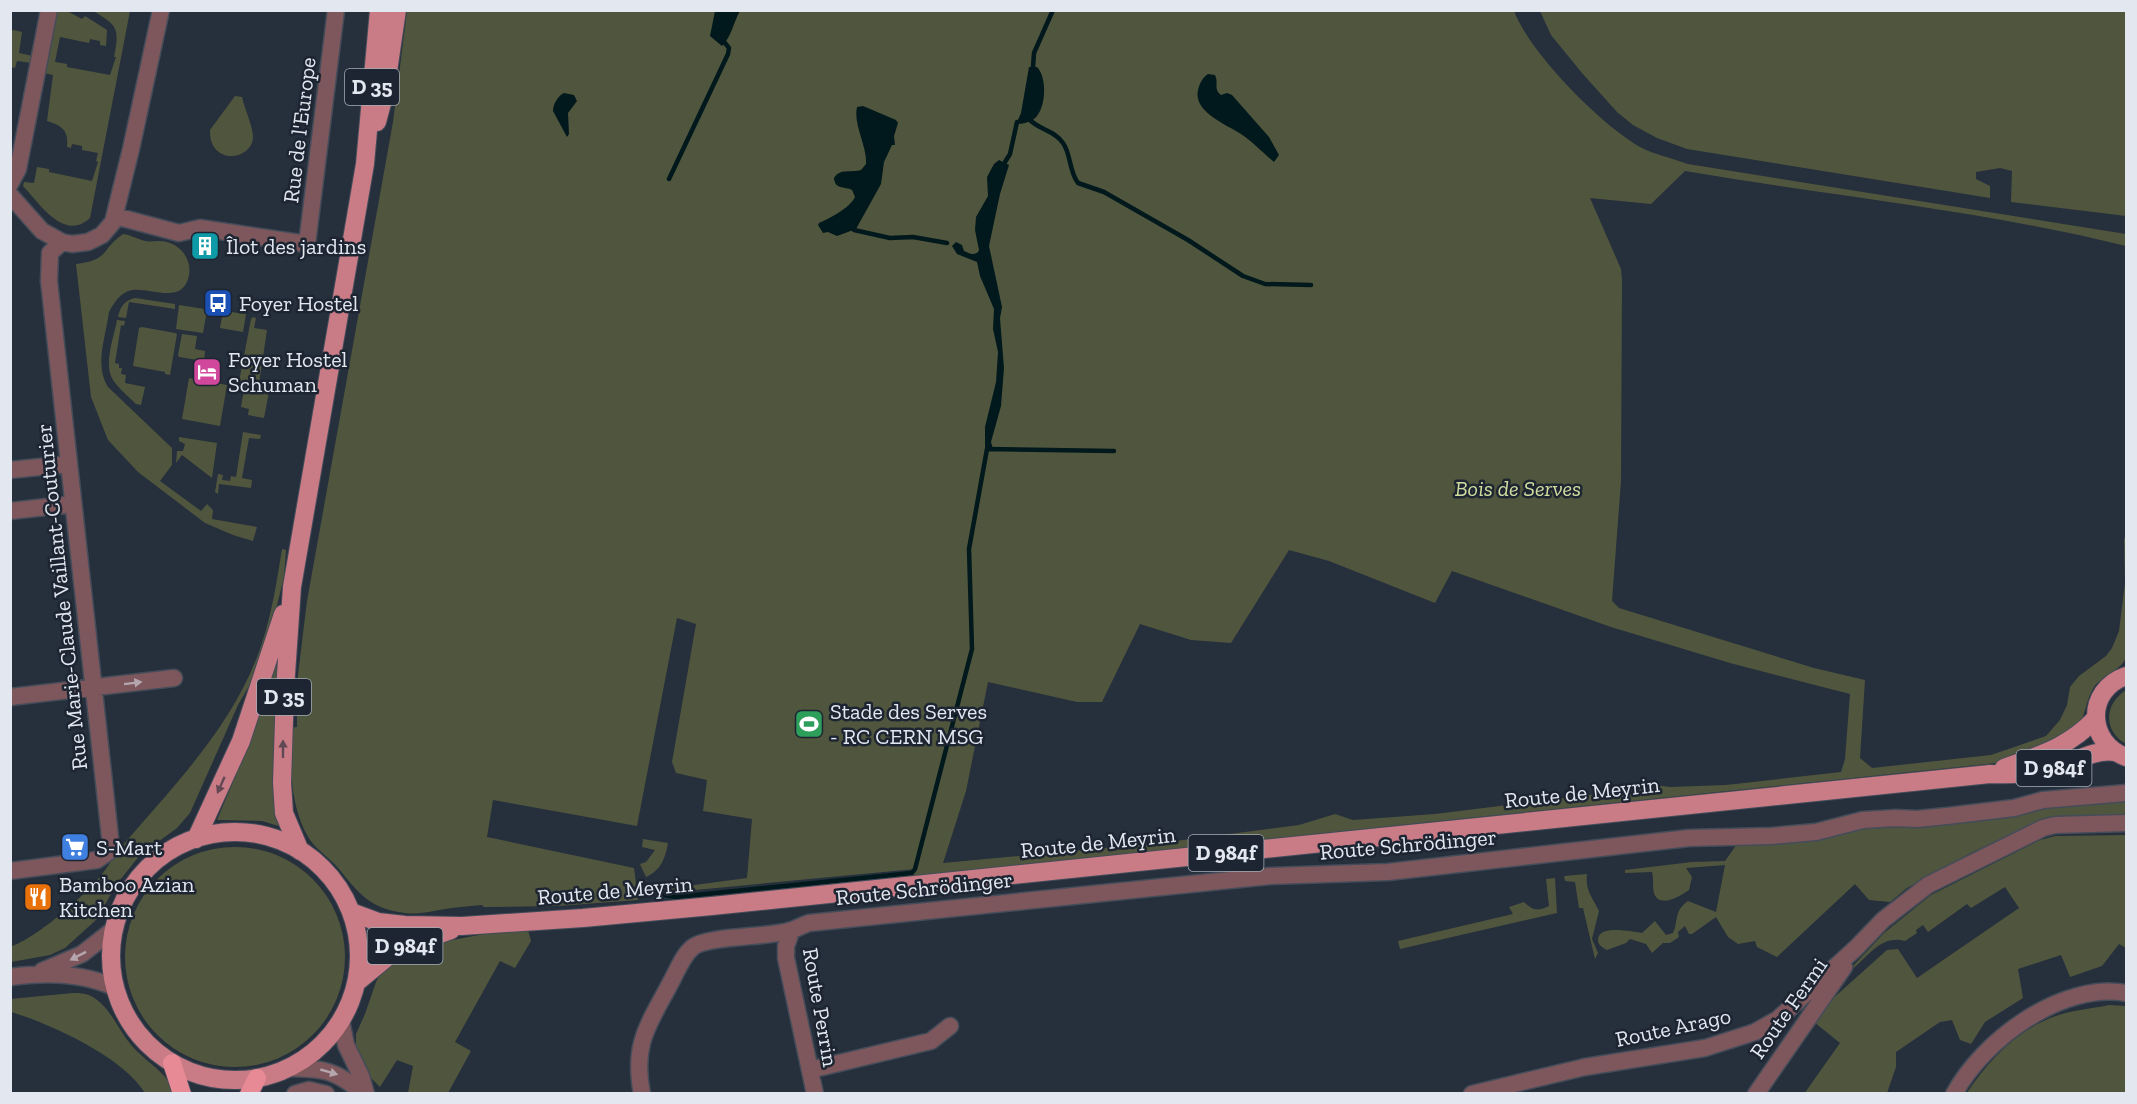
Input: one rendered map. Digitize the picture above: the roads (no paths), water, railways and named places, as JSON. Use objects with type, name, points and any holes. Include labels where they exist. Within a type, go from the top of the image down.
[{"type":"highway","points":[[172,1063],[182,1094]]},
{"type":"main road","name":"D 35","points":[[300,851],[284,813],[282,783],[292,587],[392,12]]},
{"type":"main road","name":"D 35","points":[[196,839],[240,741],[292,587]]},
{"type":"main road","points":[[2121,755],[2102,738],[2096,718],[2101,697],[2110,686],[2125,675]]},
{"type":"main road","name":"Route de Meyrin","points":[[1990,774],[2056,749],[2074,738],[2096,718]]},
{"type":"main road","name":"Route de Meyrin","points":[[351,912],[366,919],[390,924],[462,926],[712,906],[1990,774],[2033,773],[2065,765],[2098,752],[2121,755]]},
{"type":"main road","points":[[224,833],[251,833],[276,839],[300,851],[331,878],[351,912],[358,944],[357,982],[341,1020],[315,1050],[253,1086],[240,1080],[211,1078],[184,1070],[153,1049],[138,1032],[114,987],[111,958],[114,929],[126,899],[150,867],[169,852],[196,839],[224,833]]},
{"type":"main road","name":"Route de Meyrin","points":[[357,982],[396,950],[462,926]]},
{"type":"street","points":[[10,184],[18,169],[49,10]]},
{"type":"street","points":[[10,195],[42,231],[62,242],[80,244],[102,235],[116,216],[161,10]]},
{"type":"street","name":"Rue de l'Europe","points":[[116,216],[179,233],[200,228],[307,244],[336,10]]},
{"type":"street","name":"Rue Marie-Claude Vaillant-Couturier","points":[[10,871],[97,860],[107,853],[111,846],[49,271],[50,253],[62,242]]},
{"type":"street","points":[[10,470],[69,464]]},
{"type":"street","points":[[10,511],[73,504]]},
{"type":"street","points":[[10,697],[174,678]]},
{"type":"street","name":"Route Schrödinger","points":[[642,1094],[639,1060],[641,1039],[646,1027],[683,959],[694,946],[712,941],[792,930],[809,923],[1259,877],[1388,872],[1689,838],[1771,836],[1816,832],[1863,820],[1937,817],[2014,808],[2043,800],[2127,793]]},
{"type":"street","points":[[1856,948],[1884,920],[1928,885],[2030,833],[2055,825],[2127,823]]},
{"type":"street","points":[[36,974],[82,954],[114,929]]},
{"type":"street","name":"Route Perrin","points":[[792,930],[786,946],[786,958],[815,1094]]},
{"type":"street","name":"Route Arago","points":[[1472,1094],[1586,1067],[1729,1042],[1755,1032],[1778,1019],[1856,948]]},
{"type":"street","name":"Route Fermi","points":[[1756,1094],[1830,990],[1856,948]]},
{"type":"street","points":[[10,977],[36,974],[84,978],[114,987]]},
{"type":"street","points":[[1954,1094],[1985,1052],[2019,1024],[2042,1010],[2068,999],[2099,991],[2127,993]]},
{"type":"street","points":[[341,1020],[349,1053],[361,1076],[365,1094]]},
{"type":"street","points":[[810,1070],[931,1041],[950,1026]]},
{"type":"street","points":[[287,1068],[330,1071],[342,1076],[365,1094]]},
{"type":"street","points":[[295,1094],[309,1090],[326,1094]]},
{"type":"waterway","points":[[1033,67],[1034,53],[1053,10]]},
{"type":"waterway","points":[[669,179],[728,54],[729,48],[725,43]]},
{"type":"waterway","points":[[1031,121],[1056,136],[1063,143],[1078,183],[1104,192],[1188,240],[1243,276],[1265,284],[1311,285]]},
{"type":"waterway","points":[[1005,162],[1010,154],[1017,122]]},
{"type":"waterway","points":[[854,230],[890,238],[913,237],[947,243]]},
{"type":"waterway","points":[[659,894],[676,897],[912,873],[915,869],[972,649],[969,549],[987,449],[1114,451]]},
{"type":"place","name":"Îlot des jardins","points":[[205,246]]},
{"type":"place","name":"Foyer Hostel","points":[[218,303]]},
{"type":"place","name":"Foyer Hostel Schuman","points":[[207,372]]},
{"type":"place","name":"Stade des Serves - RC CERN MSG","points":[[809,724]]},
{"type":"place","name":"S-Mart","points":[[75,847]]},
{"type":"place","name":"Bamboo Azian Kitchen","points":[[38,897]]},
{"type":"park label","name":"Bois de Serves","points":[[1518,488]]}]
